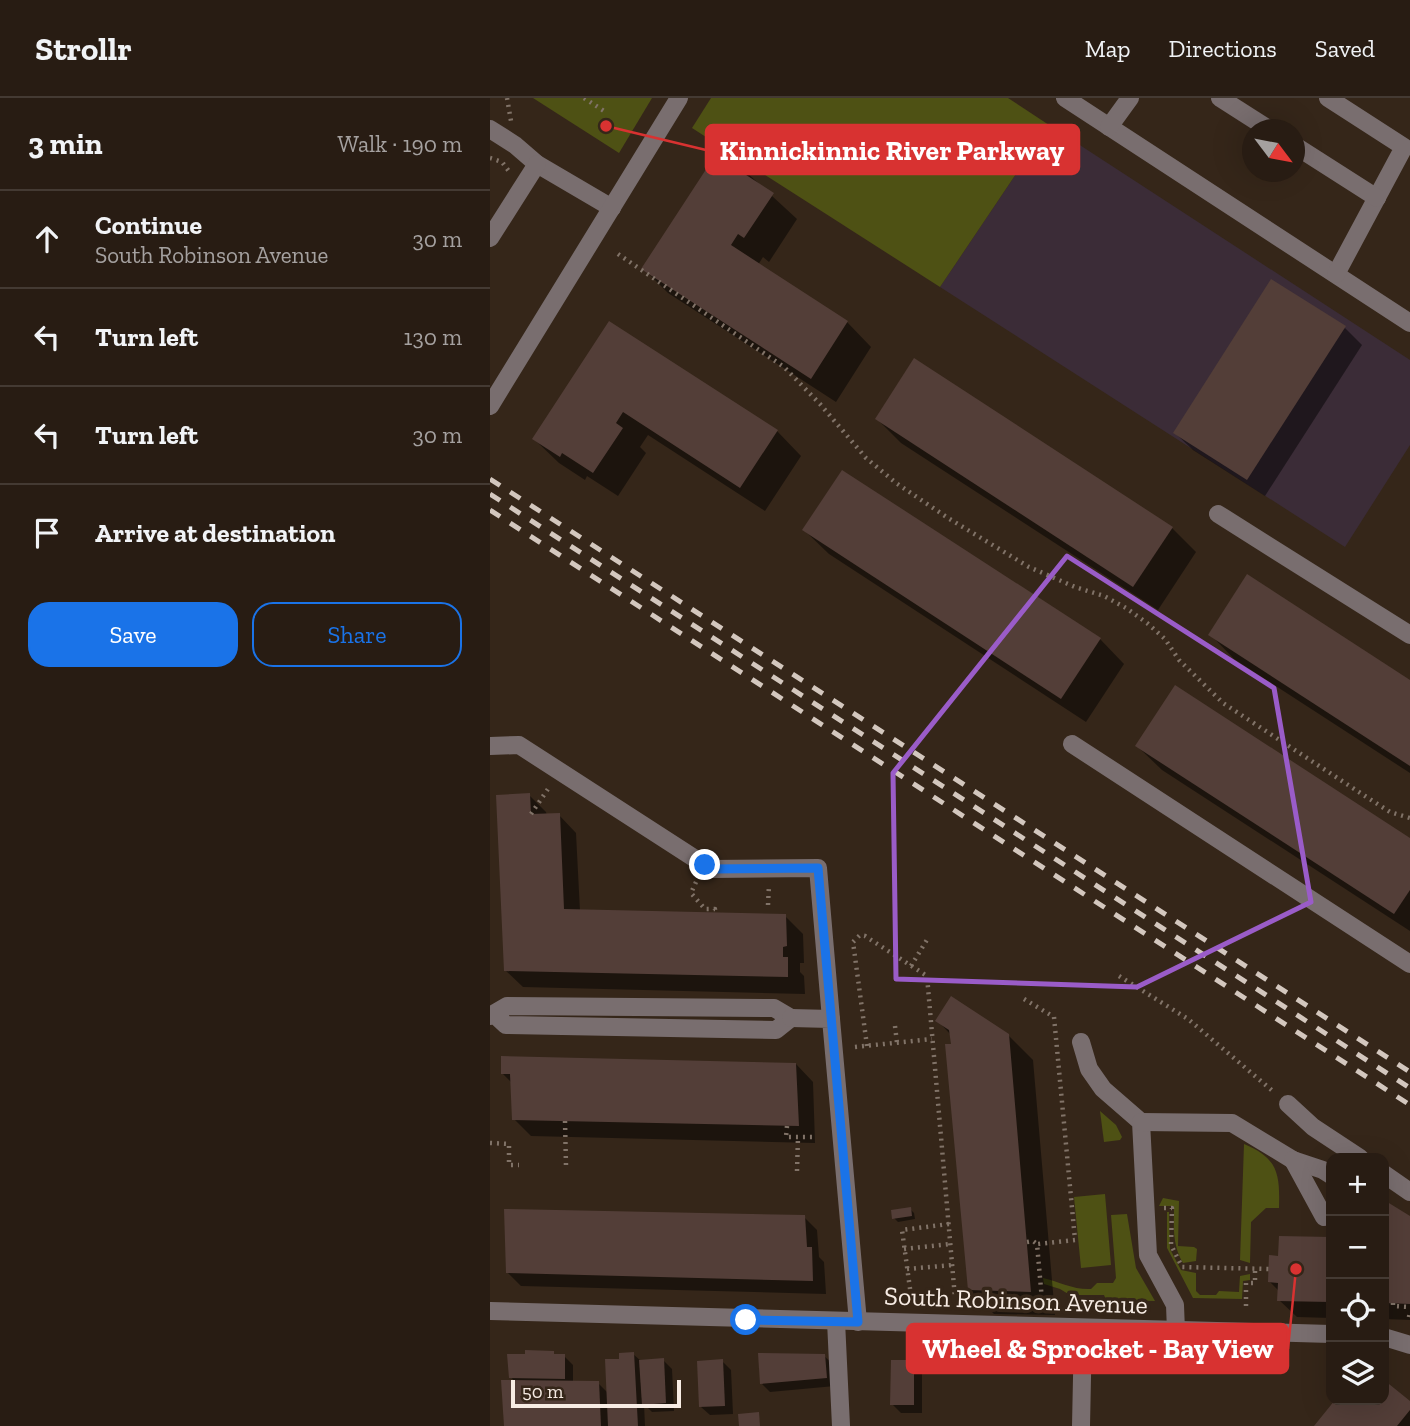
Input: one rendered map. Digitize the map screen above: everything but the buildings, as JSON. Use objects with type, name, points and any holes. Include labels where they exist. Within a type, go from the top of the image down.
[{"type":"street","points":[[490,406],[679,98]]},
{"type":"street","points":[[1066,98],[1410,323]]},
{"type":"street","points":[[1110,127],[1130,98]]},
{"type":"street","points":[[1220,98],[1253,119]]},
{"type":"street","points":[[1328,98],[1407,142],[1336,274]]},
{"type":"street","points":[[490,129],[537,164],[612,208]]},
{"type":"street","points":[[1305,152],[1377,198]]},
{"type":"street","points":[[490,238],[537,164]]},
{"type":"street","points":[[1218,514],[1410,635]]},
{"type":"street","points":[[1073,744],[1408,957]]},
{"type":"street","points":[[490,746],[519,745],[711,869],[818,868],[858,1322]]},
{"type":"street","points":[[493,1016],[506,1025],[776,1030],[791,1018],[831,1019]]},
{"type":"street","points":[[1081,1042],[1089,1069],[1103,1089],[1141,1122],[1232,1123],[1293,1160],[1326,1172]]},
{"type":"street","points":[[1288,1104],[1313,1127],[1352,1153]]},
{"type":"street","points":[[1141,1122],[1148,1255],[1175,1305],[1176,1331]]},
{"type":"street","points":[[1293,1160],[1324,1217]]},
{"type":"street","points":[[1389,1177],[1410,1192]]},
{"type":"street","name":"South Robinson Avenue","points":[[490,1311],[1326,1334]]},
{"type":"street","points":[[836,1321],[841,1426]]},
{"type":"street","points":[[1081,1426],[1083,1329]]},
{"type":"street","points":[[1389,1339],[1410,1345]]},
{"type":"path","points":[[584,98],[607,113]]},
{"type":"path","points":[[490,158],[502,162],[515,180]]},
{"type":"path","points":[[618,254],[784,367],[866,458],[897,483],[948,518],[1029,567],[1104,596],[1126,608],[1165,639],[1179,660],[1223,703],[1373,802],[1390,812],[1410,818]]},
{"type":"path","points":[[531,814],[542,798]]},
{"type":"path","points":[[705,865],[691,893],[705,909],[715,909],[715,913]]},
{"type":"path","points":[[867,1046],[853,942],[855,937],[865,936],[927,976],[955,1298]]},
{"type":"path","points":[[911,966],[928,938]]},
{"type":"path","points":[[1119,976],[1188,1019],[1288,1104]]},
{"type":"path","points":[[1024,999],[1054,1017],[1077,1240],[1037,1244],[1033,1241],[1027,1242]]},
{"type":"path","points":[[895,1026],[897,1043]]},
{"type":"path","points":[[856,1047],[932,1039]]},
{"type":"path","points":[[565,1121],[565,1166]]},
{"type":"path","points":[[786,1126],[786,1136],[816,1138]]},
{"type":"path","points":[[797,1171],[798,1137]]},
{"type":"path","points":[[490,1143],[509,1144],[509,1165],[519,1165]]},
{"type":"path","points":[[1163,1220],[1163,1208],[1172,1208],[1171,1245],[1182,1267],[1269,1269]]},
{"type":"path","points":[[911,1296],[902,1230],[949,1224]]},
{"type":"path","points":[[904,1249],[951,1244]]},
{"type":"path","points":[[1037,1244],[1042,1300]]},
{"type":"path","points":[[907,1269],[953,1265]]},
{"type":"path","points":[[1246,1306],[1246,1283],[1255,1283],[1255,1269]]},
{"type":"path","points":[[1389,1305],[1410,1309],[1409,1317]]},
{"type":"highlighted area","points":[[1067,556],[1274,688],[1311,902],[1137,987],[896,979],[893,773]]},
{"type":"shaded area","points":[[533,98],[652,98],[619,153]]},
{"type":"shaded area","points":[[711,98],[1008,98],[1049,125],[940,287],[692,128]]},
{"type":"shaded area","points":[[1049,125],[1410,360],[1410,445],[1345,547],[940,287]]},
{"type":"shaded area","points":[[1100,1111],[1116,1125],[1122,1137],[1120,1140],[1104,1142]]},
{"type":"shaded area","points":[[1244,1144],[1270,1161],[1275,1168],[1279,1186],[1279,1208],[1266,1208],[1251,1222],[1250,1263],[1240,1260]]},
{"type":"shaded area","points":[[1105,1194],[1111,1265],[1081,1268],[1074,1197]]},
{"type":"shaded area","points":[[1163,1198],[1179,1201],[1178,1246],[1197,1249],[1196,1261],[1183,1263],[1179,1256],[1175,1242],[1174,1206],[1159,1206]]},
{"type":"shaded area","points":[[1167,1212],[1170,1249],[1181,1270],[1196,1273],[1196,1291],[1200,1295],[1216,1295],[1219,1291],[1239,1292],[1240,1276],[1250,1274],[1250,1280],[1243,1281],[1242,1299],[1193,1298],[1167,1248]]},
{"type":"shaded area","points":[[1127,1214],[1136,1268],[1155,1301],[1106,1300],[1104,1295],[1070,1295],[1044,1284],[1043,1278],[1085,1289],[1091,1289],[1097,1283],[1113,1283],[1116,1278],[1111,1215]]},
{"type":"railway","points":[[490,479],[1410,1072]]},
{"type":"railway","points":[[490,494],[1410,1088]]},
{"type":"railway","points":[[490,510],[1410,1105]]},
{"type":"place","name":"Kinnickinnic River Parkway","points":[[606,126]]},
{"type":"place","name":"Wheel & Sprocket - Bay View","points":[[1296,1269]]},
{"type":"route","points":[[705,865],[711,869],[818,868],[858,1322],[746,1320]]}]
